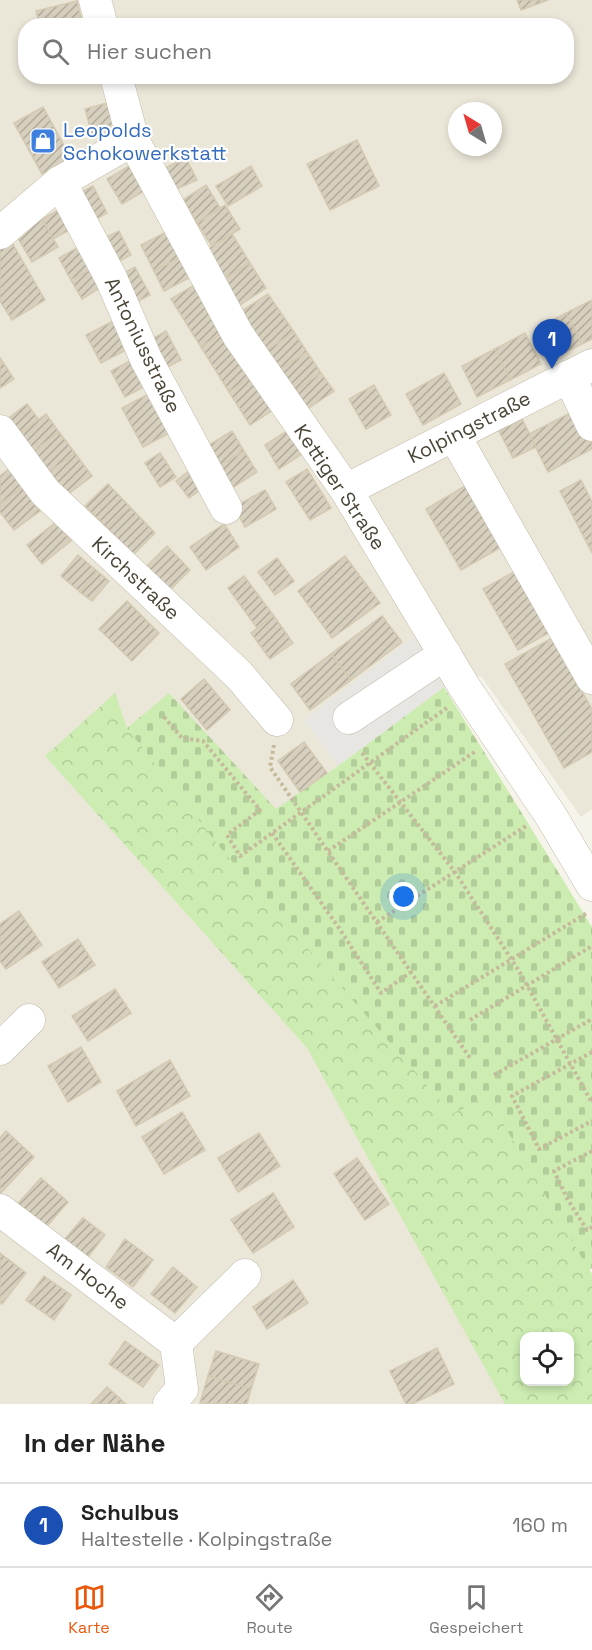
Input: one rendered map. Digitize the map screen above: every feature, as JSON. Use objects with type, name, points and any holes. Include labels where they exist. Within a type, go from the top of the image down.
[{"type":"street","points":[[95,0],[100,18]]},
{"type":"street","name":"Kettiger Straße","points":[[118,84],[133,140],[238,335],[346,490],[465,688],[551,816],[590,899]]},
{"type":"street","points":[[0,233],[60,182],[133,140]]},
{"type":"street","name":"Antoniusstraße","points":[[60,182],[111,278],[146,359],[225,508]]},
{"type":"street","points":[[581,370],[592,425]]},
{"type":"street","name":"Kolpingstraße","points":[[346,490],[581,370]]},
{"type":"street","name":"Kirchstraße","points":[[0,431],[45,492],[239,675],[277,720]]},
{"type":"street","points":[[454,435],[592,678]]},
{"type":"street","points":[[349,718],[445,654]]},
{"type":"street","points":[[0,1049],[29,1020]]},
{"type":"street","name":"Am Hoche","points":[[0,1210],[176,1343]]},
{"type":"street","points":[[169,1404],[182,1389],[176,1343],[245,1275]]},
{"type":"path","points":[[164,717],[182,738],[203,741],[260,810],[227,835],[240,856],[456,701]]},
{"type":"path","points":[[277,720],[270,767],[470,1058]]},
{"type":"path","points":[[328,851],[484,746]]},
{"type":"path","points":[[362,753],[455,872],[512,959],[592,1103]]},
{"type":"path","points":[[376,922],[532,823]]},
{"type":"path","points":[[272,833],[339,928],[381,993],[411,972]]},
{"type":"path","points":[[434,1006],[512,959],[590,899]]},
{"type":"path","points":[[470,1020],[592,946]]},
{"type":"path","points":[[494,1075],[592,1018]]},
{"type":"path","points":[[592,1052],[513,1096],[539,1149],[592,1121]]},
{"type":"path","points":[[592,1151],[554,1171],[568,1200],[588,1230],[592,1227]]},
{"type":"shaded area","points":[[0,0],[592,0],[592,809],[581,817],[481,676],[444,687],[276,810],[169,694],[127,728],[115,694],[45,756],[307,1048],[520,1376],[520,1386],[528,1386],[546,1404],[0,1404]]},
{"type":"shaded area","points":[[414,637],[444,687],[338,766],[304,720]]},
{"type":"green space","points":[[444,687],[592,927],[592,1268],[589,1270],[487,1096],[452,1114],[223,851],[127,728],[169,693],[276,809]]},
{"type":"green space","points":[[115,693],[127,728],[452,1113],[487,1095],[592,1274],[592,1404],[505,1404],[307,1048],[45,756]]},
{"type":"building","points":[[517,0],[548,0],[521,10]]},
{"type":"building","points":[[77,1],[81,18],[38,18],[36,11]]},
{"type":"building","points":[[111,102],[119,131],[93,138],[85,109]]},
{"type":"building","name":"Leopolds Schokowerkstatt","points":[[43,107],[71,158],[42,174],[14,123]]},
{"type":"building","points":[[357,140],[379,186],[330,210],[307,164]]},
{"type":"building","points":[[186,158],[197,180],[168,193],[158,171]]},
{"type":"building","points":[[131,165],[146,190],[122,204],[107,179]]},
{"type":"building","points":[[251,166],[262,186],[228,206],[216,186]]},
{"type":"building","points":[[206,185],[220,208],[197,223],[183,200]]},
{"type":"building","points":[[93,186],[107,213],[90,223],[75,195]]},
{"type":"building","points":[[225,205],[240,229],[212,246],[197,223]]},
{"type":"building","points":[[66,206],[77,226],[53,239],[42,219]]},
{"type":"building","points":[[42,219],[58,247],[32,262],[16,235]]},
{"type":"building","points":[[170,230],[183,256],[154,271],[141,245]]},
{"type":"building","points":[[119,231],[131,255],[110,266],[98,241]]},
{"type":"building","points":[[232,234],[250,263],[224,279],[206,250]]},
{"type":"building","points":[[11,241],[45,300],[12,320],[0,301],[0,248]]},
{"type":"building","points":[[82,245],[95,267],[71,280],[59,258]]},
{"type":"building","points":[[183,256],[193,276],[164,291],[154,271]]},
{"type":"building","points":[[250,263],[266,288],[240,305],[224,279]]},
{"type":"building","points":[[95,267],[105,285],[82,299],[71,280]]},
{"type":"building","points":[[135,267],[150,295],[133,304],[118,276]]},
{"type":"building","points":[[196,284],[225,331],[201,347],[171,299]]},
{"type":"building","points":[[268,294],[294,332],[263,353],[237,314]]},
{"type":"building","points":[[592,300],[592,339],[582,344],[566,313]]},
{"type":"building","points":[[566,313],[582,344],[554,358],[539,327]]},
{"type":"building","points":[[117,319],[132,347],[101,363],[86,335]]},
{"type":"building","points":[[166,331],[181,360],[162,370],[147,342]]},
{"type":"building","points":[[225,331],[254,375],[229,392],[201,347]]},
{"type":"building","points":[[294,332],[307,352],[276,372],[263,353]]},
{"type":"building","points":[[525,333],[541,364],[510,380],[495,349]]},
{"type":"building","points":[[495,349],[510,380],[477,397],[462,366]]},
{"type":"building","points":[[307,352],[321,373],[291,394],[276,372]]},
{"type":"building","points":[[137,357],[151,383],[125,397],[111,371]]},
{"type":"building","points":[[0,358],[14,379],[0,388]]},
{"type":"building","points":[[321,373],[334,391],[303,412],[291,394]]},
{"type":"building","points":[[444,373],[461,404],[423,425],[406,394]]},
{"type":"building","points":[[254,375],[276,408],[250,425],[229,392]]},
{"type":"building","points":[[374,385],[391,415],[366,429],[349,399]]},
{"type":"building","points":[[154,391],[175,430],[143,447],[122,408]]},
{"type":"building","points":[[27,404],[39,420],[21,433],[9,418]]},
{"type":"building","points":[[576,410],[592,440],[592,449],[548,472],[529,434]]},
{"type":"building","points":[[46,414],[59,432],[34,451],[21,433]]},
{"type":"building","points":[[522,419],[536,447],[513,458],[499,431]]},
{"type":"building","points":[[232,431],[244,451],[216,468],[204,448]]},
{"type":"building","points":[[287,431],[302,454],[279,469],[265,445]]},
{"type":"building","points":[[59,432],[75,453],[49,472],[34,451]]},
{"type":"building","points":[[244,451],[257,472],[229,490],[216,468]]},
{"type":"building","points":[[75,453],[92,476],[67,495],[49,472]]},
{"type":"building","points":[[160,453],[176,477],[160,487],[145,463]]},
{"type":"building","points":[[193,468],[206,486],[189,498],[176,481]]},
{"type":"building","points":[[9,469],[23,487],[0,504],[0,476]]},
{"type":"building","points":[[307,469],[331,508],[310,520],[286,482]]},
{"type":"building","points":[[581,480],[592,502],[592,553],[560,491]]},
{"type":"building","points":[[108,484],[130,507],[107,528],[85,506]]},
{"type":"building","points":[[465,486],[500,548],[461,570],[426,509]]},
{"type":"building","points":[[23,487],[40,511],[14,530],[0,512],[0,504]]},
{"type":"building","points":[[265,490],[276,509],[245,527],[234,507]]},
{"type":"building","points":[[130,507],[155,533],[133,555],[107,528]]},
{"type":"building","points":[[56,522],[71,541],[42,564],[27,545]]},
{"type":"building","points":[[224,524],[239,547],[206,570],[190,547]]},
{"type":"building","points":[[167,546],[190,570],[169,591],[146,567]]},
{"type":"building","points":[[78,555],[97,571],[80,592],[61,576]]},
{"type":"building","points":[[345,556],[380,603],[332,638],[298,591]]},
{"type":"building","points":[[277,558],[294,581],[275,595],[258,572]]},
{"type":"building","points":[[519,569],[554,630],[518,650],[483,589]]},
{"type":"building","points":[[97,571],[109,581],[92,601],[80,592]]},
{"type":"building","points":[[244,576],[274,616],[257,628],[228,588]]},
{"type":"building","points":[[127,601],[159,633],[132,661],[99,629]]},
{"type":"building","points":[[274,616],[293,643],[270,659],[251,633]]},
{"type":"building","points":[[382,616],[402,642],[351,680],[331,654]]},
{"type":"building","points":[[552,638],[592,709],[592,752],[564,768],[505,664]]},
{"type":"building","points":[[331,654],[351,680],[310,710],[291,684]]},
{"type":"building","points":[[204,679],[230,710],[207,730],[181,699]]},
{"type":"building","points":[[304,742],[327,773],[300,792],[278,761]]},
{"type":"building","points":[[19,911],[42,945],[6,969],[0,961],[0,924]]},
{"type":"building","points":[[78,939],[95,965],[59,988],[42,962]]},
{"type":"building","points":[[115,989],[131,1013],[88,1041],[72,1016]]},
{"type":"building","points":[[81,1047],[101,1082],[68,1102],[48,1066]]},
{"type":"building","points":[[170,1060],[190,1096],[136,1126],[117,1091]]},
{"type":"building","points":[[182,1112],[205,1150],[164,1174],[142,1137]]},
{"type":"building","points":[[6,1131],[34,1157],[0,1194],[0,1138]]},
{"type":"building","points":[[259,1133],[280,1166],[238,1192],[218,1158]]},
{"type":"building","points":[[357,1158],[389,1204],[365,1220],[334,1174]]},
{"type":"building","points":[[41,1178],[68,1202],[40,1234],[12,1210]]},
{"type":"building","points":[[273,1193],[294,1227],[253,1253],[231,1220]]},
{"type":"building","points":[[83,1218],[105,1235],[88,1257],[65,1239]]},
{"type":"building","points":[[125,1239],[153,1260],[133,1287],[106,1267]]},
{"type":"building","points":[[0,1253],[26,1273],[2,1304],[0,1302]]},
{"type":"building","points":[[173,1267],[197,1287],[175,1313],[151,1294]]},
{"type":"building","points":[[44,1276],[71,1295],[54,1320],[26,1300]]},
{"type":"building","points":[[293,1280],[308,1303],[267,1329],[253,1307]]},
{"type":"building","points":[[125,1341],[159,1365],[143,1387],[109,1364]]},
{"type":"building","points":[[437,1348],[454,1384],[412,1404],[406,1404],[390,1371]]},
{"type":"building","points":[[216,1351],[259,1364],[251,1389],[208,1376]]},
{"type":"building","points":[[208,1376],[251,1389],[247,1404],[200,1403]]},
{"type":"building","points":[[107,1387],[126,1404],[91,1404]]},
{"type":"place","name":"Leopolds Schokowerkstatt","points":[[43,141]]},
{"type":"place","name":"Schulbus","points":[[552,369]]}]
